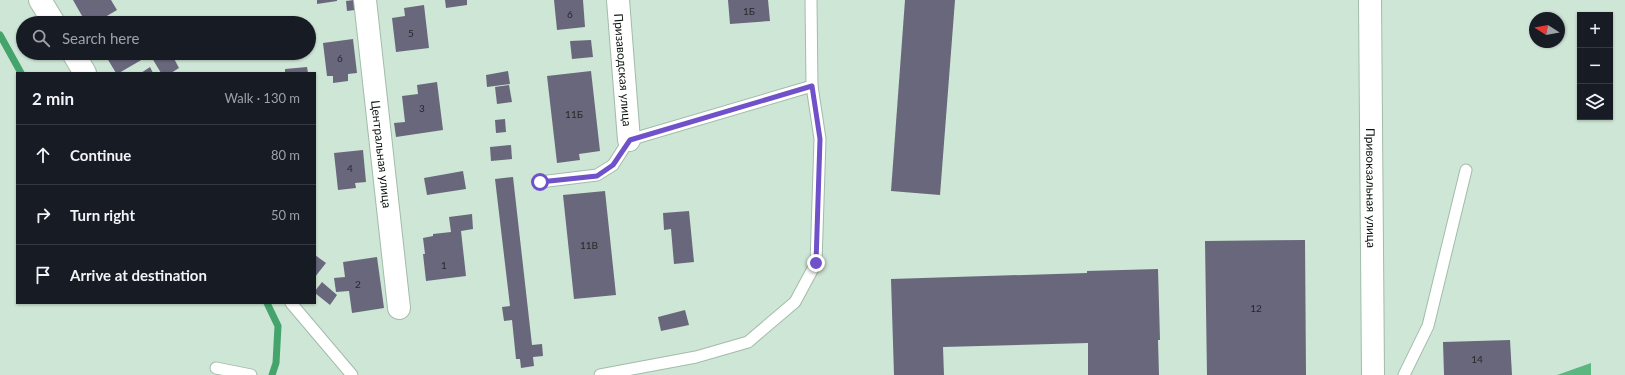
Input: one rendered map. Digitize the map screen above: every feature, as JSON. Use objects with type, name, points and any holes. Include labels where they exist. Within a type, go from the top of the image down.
[{"type":"street","points":[[40,0],[50,16]]},
{"type":"street","name":"Центральная улица","points":[[365,0],[399,308]]},
{"type":"street","name":"Призаводская улица","points":[[618,0],[630,140]]},
{"type":"street","name":"Привокзальная улица","points":[[1370,0],[1373,375]]},
{"type":"street","points":[[77,60],[84,72]]},
{"type":"lane","points":[[600,375],[696,357],[748,342],[796,302],[816,263],[820,139],[812,86],[811,0]]},
{"type":"lane","points":[[540,182],[597,176],[613,165],[630,140],[812,86]]},
{"type":"lane","points":[[1404,375],[1428,326],[1466,170]]},
{"type":"lane","points":[[292,304],[352,375]]},
{"type":"lane","points":[[216,368],[251,375]]},
{"type":"green space","points":[[1591,363],[1591,375],[1557,375]]},
{"type":"building","points":[[73,0],[111,0],[117,10],[107,16],[82,16]]},
{"type":"building","points":[[317,0],[337,0],[337,1],[317,4]]},
{"type":"building","points":[[354,0],[355,10],[347,11],[346,1]]},
{"type":"building","points":[[445,0],[467,0],[467,5],[446,8]]},
{"type":"building","points":[[554,0],[583,0],[585,27],[557,30]]},
{"type":"building","points":[[728,0],[768,0],[770,21],[730,24]]},
{"type":"building","points":[[905,0],[955,0],[940,195],[891,191]]},
{"type":"building","points":[[424,5],[429,48],[396,52],[392,18],[405,16],[404,8]]},
{"type":"building","points":[[353,39],[357,73],[348,74],[348,81],[333,83],[333,76],[327,76],[323,43]]},
{"type":"building","points":[[591,40],[593,57],[572,59],[570,41]]},
{"type":"building","points":[[108,60],[141,60],[121,72],[115,72]]},
{"type":"building","points":[[153,60],[175,60],[179,68],[173,72],[160,72]]},
{"type":"building","points":[[150,67],[152,72],[142,72]]},
{"type":"building","points":[[307,67],[308,72],[285,72],[285,69]]},
{"type":"building","points":[[508,71],[510,84],[487,87],[486,75]]},
{"type":"building","points":[[591,71],[600,151],[579,154],[580,160],[557,163],[547,76]]},
{"type":"building","points":[[437,82],[443,130],[396,137],[394,123],[405,122],[402,96],[418,94],[417,85]]},
{"type":"building","points":[[509,85],[512,102],[497,104],[495,87]]},
{"type":"building","points":[[505,119],[506,132],[496,133],[495,120]]},
{"type":"building","points":[[511,145],[512,159],[491,161],[490,147]]},
{"type":"building","points":[[363,150],[366,182],[355,183],[356,188],[338,190],[334,153]]},
{"type":"building","points":[[463,171],[466,189],[427,195],[424,178]]},
{"type":"building","points":[[513,177],[532,345],[542,344],[543,356],[533,357],[534,366],[521,368],[520,359],[516,359],[512,320],[504,321],[502,307],[510,306],[495,179]]},
{"type":"building","points":[[605,191],[616,295],[574,299],[563,195]]},
{"type":"building","points":[[689,211],[694,262],[674,264],[671,229],[664,230],[663,213]]},
{"type":"building","points":[[472,214],[473,229],[461,231],[466,276],[426,281],[423,238],[433,236],[433,234],[451,232],[449,217]]},
{"type":"building","points":[[1305,240],[1306,375],[1207,375],[1205,241]]},
{"type":"building","points":[[316,256],[326,263],[316,276]]},
{"type":"building","points":[[377,257],[384,308],[352,313],[349,291],[336,292],[334,278],[345,277],[343,262]]},
{"type":"building","points":[[1158,269],[1160,340],[1158,340],[1159,375],[1088,375],[1088,343],[943,347],[944,375],[894,375],[891,279],[1087,273],[1087,271]]},
{"type":"building","points":[[322,282],[337,295],[330,305],[316,294],[316,290]]},
{"type":"building","points":[[685,310],[689,325],[661,331],[658,317]]},
{"type":"building","points":[[1510,340],[1512,375],[1444,375],[1443,342]]},
{"type":"waterway","points":[[0,35],[20,72]]},
{"type":"waterway","points":[[267,304],[278,326],[276,363],[272,375]]},
{"type":"route","points":[[540,182],[597,176],[613,165],[630,140],[812,86],[820,139],[816,263]]}]
